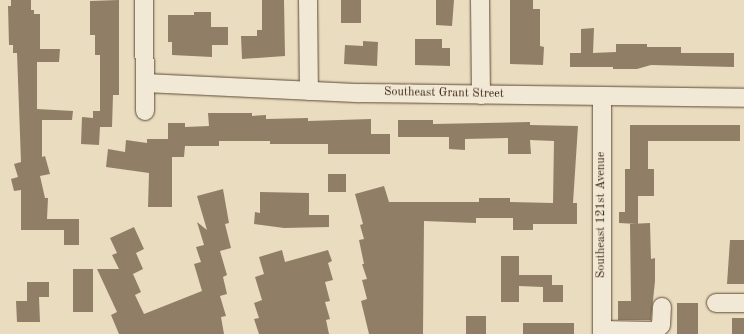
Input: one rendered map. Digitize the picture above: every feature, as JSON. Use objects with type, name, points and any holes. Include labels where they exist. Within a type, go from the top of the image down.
[{"type":"street","points":[[144,0],[145,111]]},
{"type":"street","points":[[308,0],[309,91]]},
{"type":"street","points":[[480,0],[481,95]]},
{"type":"street","name":"Southeast Grant Street","points":[[145,83],[309,91],[481,95],[744,98]]},
{"type":"street","name":"Southeast 121st Avenue","points":[[602,96],[602,332]]},
{"type":"street","points":[[716,303],[744,303]]},
{"type":"street","points":[[602,332],[655,331],[661,325],[662,307]]},
{"type":"building","points":[[11,0],[31,0],[31,10],[34,10],[34,14],[40,14],[40,49],[60,49],[59,62],[37,62],[37,109],[73,111],[72,120],[42,120],[42,157],[45,156],[50,174],[40,176],[45,198],[48,198],[47,219],[79,219],[79,245],[64,245],[64,230],[21,230],[21,190],[14,191],[11,179],[18,177],[14,164],[21,162],[17,53],[13,53],[13,45],[9,45],[8,6],[11,6]]},
{"type":"building","points":[[119,0],[119,95],[113,95],[112,127],[100,127],[99,145],[81,144],[82,117],[93,118],[93,111],[100,111],[100,55],[95,55],[95,35],[90,35],[90,1]]},
{"type":"building","points":[[262,0],[284,0],[285,56],[242,59],[241,36],[257,36],[257,30],[262,30]]},
{"type":"building","points":[[341,0],[361,0],[361,23],[341,23]]},
{"type":"building","points":[[436,0],[454,0],[452,26],[436,25]]},
{"type":"building","points":[[510,0],[533,0],[533,9],[540,9],[540,46],[544,47],[543,65],[510,64]]},
{"type":"building","points":[[194,12],[211,12],[211,27],[228,27],[228,45],[212,45],[212,57],[172,55],[172,42],[168,42],[168,15],[194,15]]},
{"type":"building","points":[[594,28],[593,53],[616,52],[616,44],[647,44],[647,47],[681,47],[681,53],[734,53],[734,67],[651,65],[637,69],[613,69],[613,67],[570,67],[570,53],[581,53],[581,29]]},
{"type":"building","points":[[415,39],[442,39],[442,48],[450,48],[450,66],[415,65]]},
{"type":"building","points":[[363,41],[378,42],[377,66],[344,64],[345,45],[363,46]]},
{"type":"building","points":[[208,113],[252,113],[252,116],[266,115],[266,119],[308,118],[308,121],[371,119],[371,134],[390,134],[390,154],[328,154],[328,144],[270,144],[270,141],[219,141],[219,146],[185,146],[184,157],[172,157],[172,207],[148,207],[149,173],[106,167],[108,149],[125,152],[126,140],[147,143],[147,139],[168,139],[168,123],[185,123],[185,127],[209,126]]},
{"type":"building","points":[[398,120],[433,120],[433,124],[530,122],[530,125],[578,126],[573,203],[577,203],[577,224],[533,224],[533,230],[513,230],[513,218],[476,218],[476,223],[424,221],[423,334],[369,334],[361,301],[367,299],[362,280],[367,279],[362,264],[364,264],[359,240],[364,239],[360,225],[363,224],[355,194],[384,186],[389,202],[479,202],[479,198],[510,198],[510,202],[553,203],[554,141],[530,140],[531,154],[508,154],[508,138],[465,139],[465,150],[449,149],[449,137],[398,137]]},
{"type":"building","points":[[630,125],[740,125],[740,141],[648,141],[648,169],[654,169],[654,196],[638,196],[638,224],[619,223],[619,212],[625,212],[625,169],[630,169]]},
{"type":"building","points":[[328,174],[346,174],[346,192],[328,192]]},
{"type":"building","points":[[223,189],[229,223],[225,224],[231,248],[220,251],[227,275],[223,277],[227,294],[220,296],[226,316],[221,317],[224,334],[119,334],[111,315],[117,312],[97,269],[119,269],[112,255],[117,253],[110,238],[134,227],[144,249],[136,253],[143,269],[133,274],[141,292],[135,295],[144,314],[202,291],[194,264],[201,262],[196,247],[204,245],[197,222],[207,230],[197,196]]},
{"type":"building","points":[[260,192],[309,193],[309,215],[329,215],[329,227],[284,228],[254,224],[255,212],[260,213]]},
{"type":"building","points":[[650,223],[651,259],[655,258],[655,281],[651,320],[618,320],[618,301],[631,301],[630,224]]},
{"type":"building","points":[[730,240],[744,240],[744,284],[727,284]]},
{"type":"building","points":[[282,250],[285,262],[328,250],[332,261],[328,263],[333,280],[325,282],[330,301],[325,302],[330,319],[326,320],[329,334],[259,334],[254,319],[259,318],[254,303],[262,300],[255,277],[264,274],[259,257]]},
{"type":"building","points":[[501,256],[519,256],[519,275],[552,275],[552,285],[563,285],[563,302],[543,302],[543,287],[519,286],[519,302],[501,302]]},
{"type":"building","points":[[73,269],[93,269],[93,312],[73,312]]},
{"type":"building","points":[[27,282],[49,282],[49,297],[39,297],[40,322],[17,322],[16,301],[27,301]]},
{"type":"building","points":[[677,303],[698,303],[698,334],[677,334]]},
{"type":"building","points":[[466,316],[486,316],[486,334],[466,334]]},
{"type":"building","points":[[732,318],[744,318],[744,334],[732,334]]},
{"type":"building","points":[[523,323],[574,323],[574,334],[523,334]]}]
